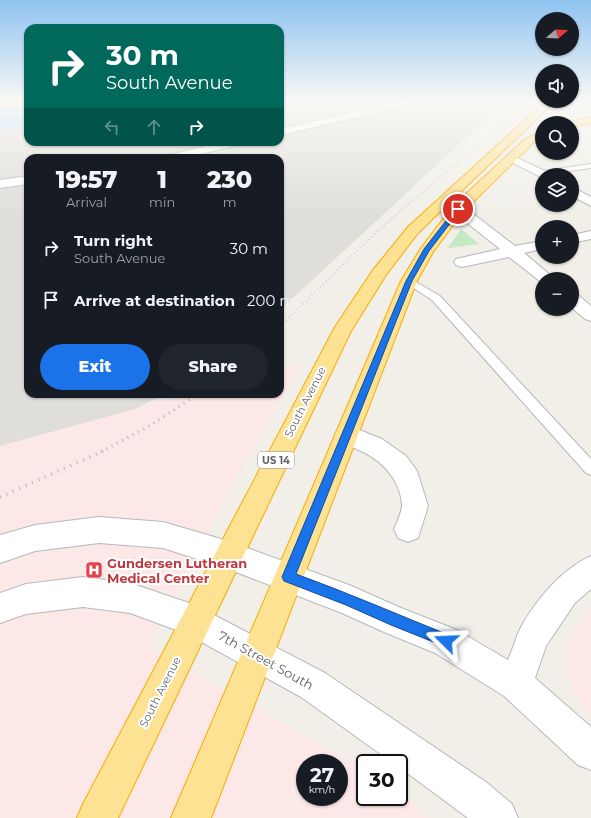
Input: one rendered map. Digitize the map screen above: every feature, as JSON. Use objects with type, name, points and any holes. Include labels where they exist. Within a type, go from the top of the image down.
[{"type":"highway","name":"South Avenue","points":[[97,818],[342,331],[379,273],[413,230],[510,139]]},
{"type":"highway","points":[[191,818],[409,281],[426,250],[458,209],[528,142],[533,139]]},
{"type":"street","points":[[180,154],[204,146]]},
{"type":"street","points":[[511,158],[535,170]]},
{"type":"street","points":[[0,184],[24,181]]},
{"type":"street","points":[[579,195],[591,202]]},
{"type":"street","points":[[458,209],[538,272]]},
{"type":"street","points":[[579,238],[591,236]]},
{"type":"street","points":[[462,262],[535,246]]},
{"type":"street","points":[[579,305],[591,314]]},
{"type":"street","points":[[347,434],[374,446],[397,463],[408,479],[415,506],[408,530]]},
{"type":"street","points":[[0,549],[35,538],[99,530],[163,535],[228,555],[349,600],[395,621],[446,641],[516,684],[591,752]]},
{"type":"street","points":[[516,684],[532,637],[564,592],[591,571]]},
{"type":"street","name":"7th Street South","points":[[0,608],[26,599],[83,592],[130,598],[195,621],[312,685],[472,796],[498,818]]},
{"type":"lane","points":[[579,168],[591,166]]},
{"type":"lane","points":[[409,281],[436,298],[591,469]]},
{"type":"shaded area","points":[[0,139],[24,139],[24,146],[284,146],[284,139],[465,139],[284,306],[284,154],[24,154],[24,398],[156,398],[108,423],[0,467]]},
{"type":"shaded area","name":"Gundersen Lutheran Medical Center","points":[[302,363],[284,394],[284,368]]},
{"type":"shaded area","name":"Gundersen Lutheran Medical Center","points":[[175,398],[282,398],[227,494],[149,646],[337,754],[296,754],[296,806],[348,806],[348,760],[356,764],[356,806],[408,806],[408,799],[430,818],[0,818],[0,446]]},
{"type":"shaded area","points":[[591,607],[591,718],[575,694],[569,679],[565,662],[567,642]]},
{"type":"green space","points":[[461,229],[479,244],[448,248]]},
{"type":"railway","points":[[377,232],[485,139]]},
{"type":"railway","points":[[284,322],[378,231]]},
{"type":"railway","points":[[102,451],[151,425],[192,398]]},
{"type":"railway","points":[[0,497],[102,451]]},
{"type":"place","name":"Gundersen Lutheran Medical Center","points":[[94,570]]},
{"type":"route","points":[[446,641],[395,621],[349,600],[288,577],[409,281],[426,250],[458,209]]}]
